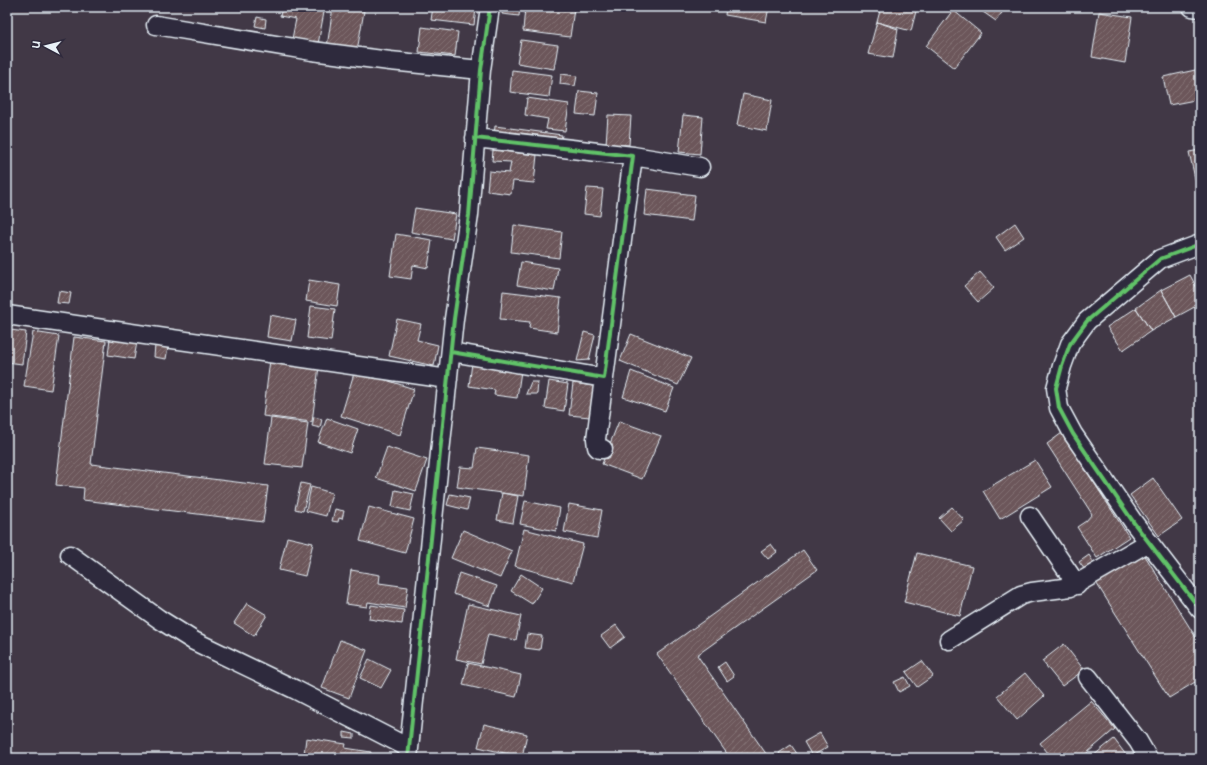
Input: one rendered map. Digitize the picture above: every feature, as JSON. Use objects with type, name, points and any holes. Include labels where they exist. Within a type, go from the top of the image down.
[{"type":"street","points":[[70,556],[159,619],[194,641],[294,689],[408,753],[454,319],[469,215],[482,70],[490,7]]},
{"type":"street","points":[[1192,7],[1200,8]]},
{"type":"street","points":[[156,25],[312,51],[390,61],[482,70]]},
{"type":"street","points":[[476,138],[633,156],[700,167]]},
{"type":"street","points":[[603,449],[599,449],[597,447],[596,439],[633,156]]},
{"type":"street","points":[[1200,244],[1160,260],[1087,321],[1070,344],[1056,388],[1059,408],[1072,434],[1134,523],[1200,609]]},
{"type":"street","points":[[7,315],[448,379]]},
{"type":"street","points":[[451,352],[604,378]]},
{"type":"street","points":[[1030,516],[1077,584]]},
{"type":"street","points":[[949,640],[1021,595],[1032,592],[1071,587],[1149,542]]},
{"type":"street","points":[[1088,678],[1138,741],[1148,758]]},
{"type":"building","points":[[282,7],[325,7],[318,44],[292,39],[296,19],[280,16]]},
{"type":"building","points":[[333,7],[364,11],[357,51],[327,47]]},
{"type":"building","points":[[433,7],[476,8],[474,25],[431,20]]},
{"type":"building","points":[[503,7],[520,7],[519,16],[502,14]]},
{"type":"building","points":[[525,7],[556,7],[574,9],[570,37],[523,31]]},
{"type":"building","points":[[726,7],[769,7],[766,22],[725,15]]},
{"type":"building","points":[[881,7],[917,7],[911,31],[877,22]]},
{"type":"building","points":[[986,7],[1006,7],[996,21],[983,12]]},
{"type":"building","points":[[953,10],[981,33],[954,68],[926,46]]},
{"type":"building","points":[[1099,12],[1132,17],[1125,63],[1092,57]]},
{"type":"building","points":[[257,17],[266,19],[265,28],[255,26]]},
{"type":"building","points":[[877,22],[898,29],[893,58],[868,54]]},
{"type":"building","points":[[422,27],[458,32],[455,56],[419,52]]},
{"type":"building","points":[[521,40],[558,45],[554,69],[517,63]]},
{"type":"building","points":[[1200,69],[1200,99],[1169,105],[1163,77]]},
{"type":"building","points":[[512,70],[552,75],[549,97],[510,92]]},
{"type":"building","points":[[561,74],[577,76],[575,86],[560,84]]},
{"type":"building","points":[[579,91],[598,93],[595,116],[576,114]]},
{"type":"building","points":[[743,94],[772,100],[767,131],[737,125]]},
{"type":"building","points":[[527,98],[569,104],[565,131],[546,129],[548,119],[525,115]]},
{"type":"building","points":[[608,115],[631,116],[629,145],[606,144]]},
{"type":"building","points":[[683,115],[703,117],[700,154],[679,152]]},
{"type":"building","points":[[495,126],[562,135],[560,144],[494,135]]},
{"type":"building","points":[[493,150],[537,155],[534,183],[513,181],[511,194],[487,191],[489,171],[509,173],[511,162],[492,161]]},
{"type":"building","points":[[1200,150],[1200,187],[1197,187],[1189,152]]},
{"type":"building","points":[[587,188],[603,189],[600,216],[584,214]]},
{"type":"building","points":[[647,189],[695,195],[692,221],[644,215]]},
{"type":"building","points":[[415,208],[456,214],[452,239],[411,232]]},
{"type":"building","points":[[1015,223],[1024,237],[1005,250],[996,237]]},
{"type":"building","points":[[514,225],[562,232],[559,258],[511,252]]},
{"type":"building","points":[[396,234],[432,240],[428,268],[413,265],[411,279],[390,276]]},
{"type":"building","points":[[521,262],[558,268],[554,291],[517,285]]},
{"type":"building","points":[[980,272],[994,288],[978,302],[964,286]]},
{"type":"building","points":[[1190,275],[1200,294],[1200,304],[1176,317],[1161,290]]},
{"type":"building","points":[[309,280],[340,285],[337,306],[306,301]]},
{"type":"building","points":[[1161,290],[1176,317],[1151,331],[1136,308]]},
{"type":"building","points":[[59,291],[71,293],[69,304],[57,303]]},
{"type":"building","points":[[503,291],[561,298],[557,332],[529,328],[530,322],[500,319]]},
{"type":"building","points":[[311,306],[335,309],[331,341],[307,338]]},
{"type":"building","points":[[1136,308],[1151,331],[1123,350],[1107,327]]},
{"type":"building","points":[[270,315],[296,320],[292,341],[267,337]]},
{"type":"building","points":[[397,319],[421,324],[417,340],[438,345],[434,366],[389,356]]},
{"type":"building","points":[[10,330],[26,332],[22,364],[7,362]]},
{"type":"building","points":[[33,332],[59,336],[51,390],[24,386]]},
{"type":"building","points":[[584,332],[595,335],[589,360],[577,361]]},
{"type":"building","points":[[631,334],[691,358],[678,385],[620,361]]},
{"type":"building","points":[[74,337],[106,341],[91,464],[268,486],[263,522],[83,500],[84,488],[56,485]]},
{"type":"building","points":[[110,338],[137,342],[134,359],[108,355]]},
{"type":"building","points":[[155,345],[168,347],[166,359],[154,357]]},
{"type":"building","points":[[270,360],[319,366],[312,422],[263,416]]},
{"type":"building","points":[[472,363],[521,371],[517,398],[494,395],[495,390],[469,386]]},
{"type":"building","points":[[355,370],[414,389],[400,435],[341,416]]},
{"type":"building","points":[[631,371],[674,388],[665,411],[623,397]]},
{"type":"building","points":[[549,381],[568,384],[564,411],[545,408]]},
{"type":"building","points":[[531,382],[538,382],[537,394],[526,394]]},
{"type":"building","points":[[573,383],[594,386],[590,417],[569,415]]},
{"type":"building","points":[[314,417],[322,419],[320,428],[312,426]]},
{"type":"building","points":[[271,418],[308,423],[302,468],[265,464]]},
{"type":"building","points":[[327,418],[358,429],[350,453],[318,442]]},
{"type":"building","points":[[619,421],[661,436],[642,479],[602,464]]},
{"type":"building","points":[[1062,433],[1129,537],[1097,558],[1077,527],[1086,521],[1092,514],[1047,444]]},
{"type":"building","points":[[387,447],[427,460],[416,491],[376,478]]},
{"type":"building","points":[[477,448],[529,455],[524,496],[457,487],[460,467],[474,468]]},
{"type":"building","points":[[1035,460],[1052,487],[1000,519],[983,491]]},
{"type":"building","points":[[1153,478],[1182,520],[1159,536],[1130,495]]},
{"type":"building","points":[[301,483],[310,485],[303,511],[295,509]]},
{"type":"building","points":[[311,487],[332,493],[326,516],[306,511]]},
{"type":"building","points":[[395,490],[414,494],[410,511],[392,507]]},
{"type":"building","points":[[502,493],[518,496],[513,523],[497,520]]},
{"type":"building","points":[[450,494],[470,498],[467,510],[447,505]]},
{"type":"building","points":[[525,501],[560,508],[556,531],[520,524]]},
{"type":"building","points":[[569,504],[602,510],[597,538],[564,532]]},
{"type":"building","points":[[369,507],[414,519],[405,553],[360,541]]},
{"type":"building","points":[[952,507],[964,520],[951,531],[939,518]]},
{"type":"building","points":[[335,509],[344,511],[342,519],[339,518],[338,522],[332,521]]},
{"type":"building","points":[[524,529],[583,544],[573,582],[515,566]]},
{"type":"building","points":[[463,530],[512,551],[500,578],[451,558]]},
{"type":"building","points":[[287,537],[313,543],[305,576],[279,570]]},
{"type":"building","points":[[771,544],[777,552],[768,559],[761,551]]},
{"type":"building","points":[[803,550],[817,570],[697,655],[769,758],[730,758],[657,654]]},
{"type":"building","points":[[1142,551],[1200,644],[1200,679],[1169,698],[1095,581]]},
{"type":"building","points":[[917,553],[972,566],[960,616],[904,602]]},
{"type":"building","points":[[1089,555],[1094,563],[1085,570],[1079,562]]},
{"type":"building","points":[[351,570],[380,575],[379,583],[408,587],[405,608],[368,602],[367,607],[346,604]]},
{"type":"building","points":[[459,573],[497,586],[490,606],[453,594]]},
{"type":"building","points":[[521,574],[542,588],[532,604],[511,591]]},
{"type":"building","points":[[247,603],[267,615],[254,636],[234,623]]},
{"type":"building","points":[[468,604],[521,616],[516,640],[488,634],[481,664],[456,659]]},
{"type":"building","points":[[371,605],[404,610],[402,624],[369,619]]},
{"type":"building","points":[[616,625],[625,637],[610,648],[601,636]]},
{"type":"building","points":[[527,634],[542,636],[540,650],[525,648]]},
{"type":"building","points":[[340,640],[367,650],[349,698],[322,688]]},
{"type":"building","points":[[1064,644],[1084,670],[1062,686],[1042,661]]},
{"type":"building","points":[[369,659],[391,670],[381,688],[360,678]]},
{"type":"building","points":[[922,661],[933,676],[917,687],[906,672]]},
{"type":"building","points":[[725,662],[734,676],[727,681],[718,667]]},
{"type":"building","points":[[468,663],[521,675],[516,697],[463,685]]},
{"type":"building","points":[[1025,673],[1044,696],[1017,720],[997,696]]},
{"type":"building","points":[[905,677],[910,686],[899,692],[894,682]]},
{"type":"building","points":[[1091,701],[1115,729],[1081,758],[1052,758],[1040,743]]},
{"type":"building","points":[[484,724],[527,734],[522,757],[478,747]]},
{"type":"building","points":[[344,732],[354,734],[354,738],[344,737]]},
{"type":"building","points":[[820,733],[828,747],[812,756],[804,742]]},
{"type":"building","points":[[306,738],[346,744],[345,748],[371,752],[370,758],[314,758],[314,755],[304,754]]},
{"type":"building","points":[[1114,739],[1126,755],[1122,758],[1095,758],[1093,756]]},
{"type":"building","points":[[791,745],[800,758],[782,758],[779,753]]},
{"type":"cycle path","points":[[408,758],[454,319],[469,215],[481,70],[490,7]]},
{"type":"cycle path","points":[[451,352],[604,378],[633,156],[475,138]]},
{"type":"cycle path","points":[[1200,244],[1160,259],[1087,321],[1070,344],[1056,388],[1059,408],[1073,434],[1134,523],[1200,609]]}]
